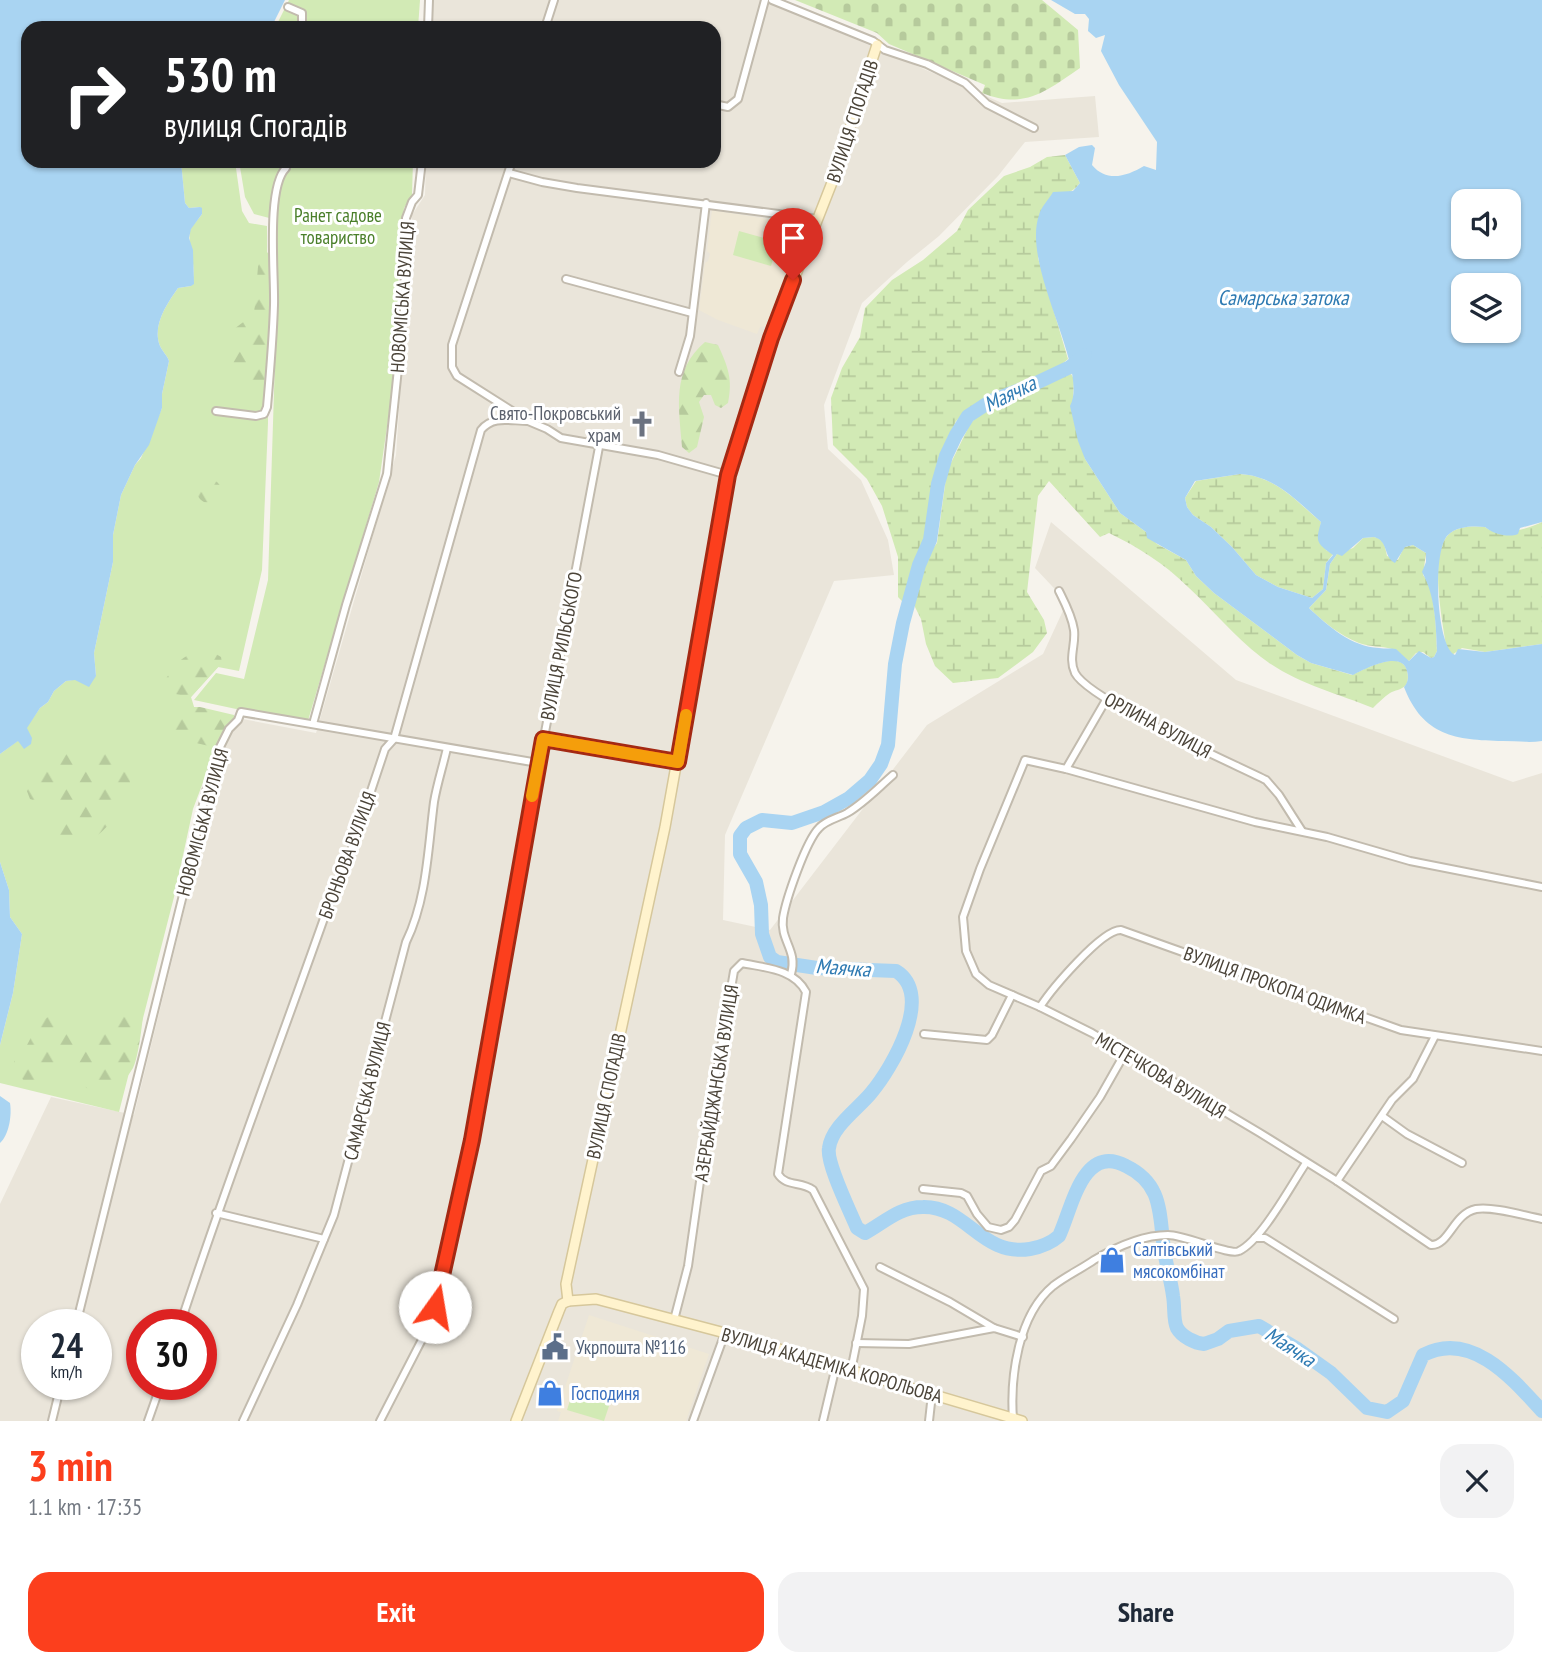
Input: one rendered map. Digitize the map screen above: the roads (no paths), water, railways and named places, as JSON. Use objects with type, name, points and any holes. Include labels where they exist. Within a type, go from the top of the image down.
[{"type":"street","points":[[428,21],[429,0]]},
{"type":"street","points":[[547,21],[554,0]]},
{"type":"street","points":[[721,106],[728,107],[738,99],[765,0]]},
{"type":"street","points":[[772,0],[948,73],[965,83],[987,104],[1034,128]]},
{"type":"street","points":[[288,7],[302,13],[302,21]]},
{"type":"street","name":"ВУЛИЦЯ СПОГАДІВ","points":[[516,1421],[562,1304],[568,1301],[566,1284],[666,827],[728,475],[771,338],[833,180],[877,45]]},
{"type":"street","points":[[216,411],[256,416],[264,414],[267,407],[274,302],[273,223],[277,183],[286,168]]},
{"type":"street","name":"НОВОМІСЬКА ВУЛИЦЯ","points":[[80,1309],[185,887],[206,791],[220,747],[241,712],[313,724],[346,605],[387,474],[404,311],[407,218],[412,202],[418,195],[421,168]]},
{"type":"street","points":[[510,168],[452,345],[450,356],[457,376],[528,422],[561,438],[658,455],[728,475]]},
{"type":"street","points":[[509,173],[577,188],[817,219]]},
{"type":"street","points":[[679,372],[690,336],[706,203]]},
{"type":"street","points":[[566,279],[692,313]]},
{"type":"street","name":"БРОНЬОВА ВУЛИЦЯ","points":[[185,1309],[216,1213],[256,1113],[328,907],[342,878],[385,749],[394,739],[481,430],[494,420],[528,422]]},
{"type":"street","name":"ВУЛИЦЯ РИЛЬСЬКОГО","points":[[380,1421],[430,1324],[435,1307],[472,1140],[538,763],[599,446]]},
{"type":"street","name":"ОРЛИНА ВУЛИЦЯ","points":[[1059,591],[1069,611],[1075,633],[1072,657],[1074,670],[1082,681],[1106,700],[1266,780],[1302,831]]},
{"type":"street","points":[[1106,700],[1066,769],[1255,822],[1302,831],[1410,860],[1542,887]]},
{"type":"street","points":[[313,724],[538,763]]},
{"type":"street","points":[[543,739],[678,762]]},
{"type":"street","name":"САМАРСЬКА ВУЛИЦЯ","points":[[243,1421],[298,1304],[324,1239],[348,1165],[406,942],[417,914],[432,834],[435,800],[447,748]]},
{"type":"street","name":"МІСТЕЧКОВА ВУЛИЦЯ","points":[[1066,769],[1025,761],[963,917],[966,951],[976,974],[989,985],[1040,1007],[1125,1053],[1337,1181],[1431,1245],[1443,1241],[1460,1217],[1476,1209],[1542,1219]]},
{"type":"street","points":[[851,1371],[862,1316],[864,1289],[813,1190],[803,1184],[785,1181],[778,1174],[806,992],[792,972],[794,958],[784,934],[784,915],[813,835],[824,823],[848,813],[893,775]]},
{"type":"street","name":"ВУЛИЦЯ ПРОКОПА ОДИМКА","points":[[1040,1007],[1048,995],[1102,939],[1115,930],[1121,930],[1401,1030],[1542,1051]]},
{"type":"street","name":"АЗЕРБАЙДЖАНСЬКА ВУЛИЦЯ","points":[[674,1320],[691,1251],[709,1118],[734,971],[742,963],[792,972]]},
{"type":"street","points":[[924,1034],[987,1040],[1012,995]]},
{"type":"street","points":[[1337,1181],[1392,1100],[1413,1079],[1436,1036]]},
{"type":"street","points":[[923,1189],[961,1192],[967,1196],[976,1214],[988,1227],[1001,1230],[1009,1227],[1041,1171],[1051,1166],[1071,1139],[1125,1053]]},
{"type":"street","points":[[1382,1116],[1407,1134],[1462,1163]]},
{"type":"street","points":[[1255,1238],[1306,1163]]},
{"type":"street","points":[[216,1213],[324,1239]]},
{"type":"street","name":"ВУЛИЦЯ АКАДЕМІКА КОРОЛЬОВА","points":[[568,1301],[596,1299],[725,1333],[1016,1420],[1013,1381],[1023,1336],[1037,1305],[1052,1287],[1109,1251],[1138,1240],[1169,1235],[1197,1240],[1231,1254],[1237,1253],[1255,1238]]},
{"type":"street","points":[[1255,1238],[1265,1238],[1394,1319]]},
{"type":"street","points":[[880,1268],[950,1302],[994,1328],[1023,1336]]},
{"type":"street","points":[[856,1343],[909,1344],[994,1328]]},
{"type":"street","points":[[693,1421],[725,1333]]},
{"type":"street","points":[[823,1421],[836,1366]]},
{"type":"street","points":[[929,1421],[932,1394]]},
{"type":"street","points":[[52,1421],[57,1400]]},
{"type":"street","points":[[148,1421],[155,1400]]},
{"type":"water","points":[[0,0],[285,0],[274,21],[21,21],[21,168],[182,168],[185,203],[189,208],[202,208],[202,214],[191,229],[189,238],[193,250],[194,284],[178,288],[159,323],[158,338],[169,361],[162,408],[149,445],[135,465],[121,495],[113,535],[113,562],[94,653],[96,676],[89,687],[75,680],[66,681],[54,691],[27,728],[32,738],[31,744],[24,749],[18,741],[0,754]]},
{"type":"water","name":"Самарська затока","points":[[1051,0],[1542,0],[1542,522],[1520,528],[1518,534],[1510,536],[1492,532],[1485,527],[1465,527],[1452,532],[1443,544],[1438,598],[1444,635],[1455,655],[1458,649],[1485,652],[1542,644],[1542,741],[1470,739],[1443,732],[1421,716],[1412,703],[1404,687],[1408,680],[1407,671],[1404,665],[1398,662],[1382,663],[1353,675],[1311,663],[1297,655],[1214,593],[1196,576],[1186,560],[1147,538],[1146,532],[1120,513],[1085,459],[1070,406],[1074,389],[1071,368],[1039,262],[1036,237],[1039,215],[1053,192],[1073,191],[1080,183],[1065,155],[1079,147],[1092,145],[1095,148],[1092,165],[1104,174],[1117,176],[1144,166],[1156,170],[1157,142],[1119,85],[1101,51],[1105,35],[1096,38],[1088,31],[1089,19],[1085,14],[1075,14]],"holes":[[[1240,474],[1274,484],[1321,522],[1318,541],[1333,555],[1326,563],[1323,589],[1312,598],[1278,587],[1256,575],[1232,547],[1187,507],[1185,498],[1195,481]],[[1374,537],[1382,542],[1395,563],[1405,547],[1413,545],[1426,553],[1422,572],[1430,590],[1434,610],[1437,651],[1434,657],[1419,651],[1409,661],[1396,649],[1359,644],[1332,628],[1309,608],[1326,590],[1330,564],[1337,554],[1342,556],[1363,538]]]},
{"type":"water","points":[[0,862],[9,890],[10,917],[22,934],[13,993],[0,1045]]},
{"type":"water","points":[[0,1096],[10,1103],[11,1113],[8,1130],[0,1143]]},
{"type":"waterway","name":"Маячка","points":[[1085,355],[1070,367],[991,401],[968,416],[956,435],[946,456],[938,484],[930,540],[919,565],[903,623],[895,664],[888,745],[881,764],[870,780],[849,798],[824,812],[792,823],[762,820],[746,828],[740,836],[740,854],[756,882],[761,905],[762,934],[770,957],[777,962],[817,968],[896,971],[907,982],[911,997],[911,1014],[898,1050],[880,1082],[840,1125],[831,1140],[829,1155],[844,1199],[857,1228],[865,1233],[899,1212],[923,1207],[951,1214],[999,1246],[1030,1249],[1045,1245],[1059,1236],[1081,1182],[1099,1163],[1111,1161],[1138,1173],[1153,1191],[1160,1212],[1176,1325],[1189,1339],[1204,1344],[1229,1331],[1259,1326],[1331,1373],[1367,1408],[1387,1412],[1403,1401],[1423,1355],[1441,1349],[1458,1349],[1474,1353],[1504,1372],[1542,1411]]},
{"type":"place","name":"Свято-Покровський храм","points":[[642,424]]},
{"type":"place","name":"Салтівський мясокомбінат","points":[[1112,1260]]},
{"type":"place","name":"Укрпошта №116","points":[[555,1347]]},
{"type":"place","name":"Господиня","points":[[550,1393]]},
{"type":"park label","name":"Ранет садове товариство","points":[[338,226]]}]
